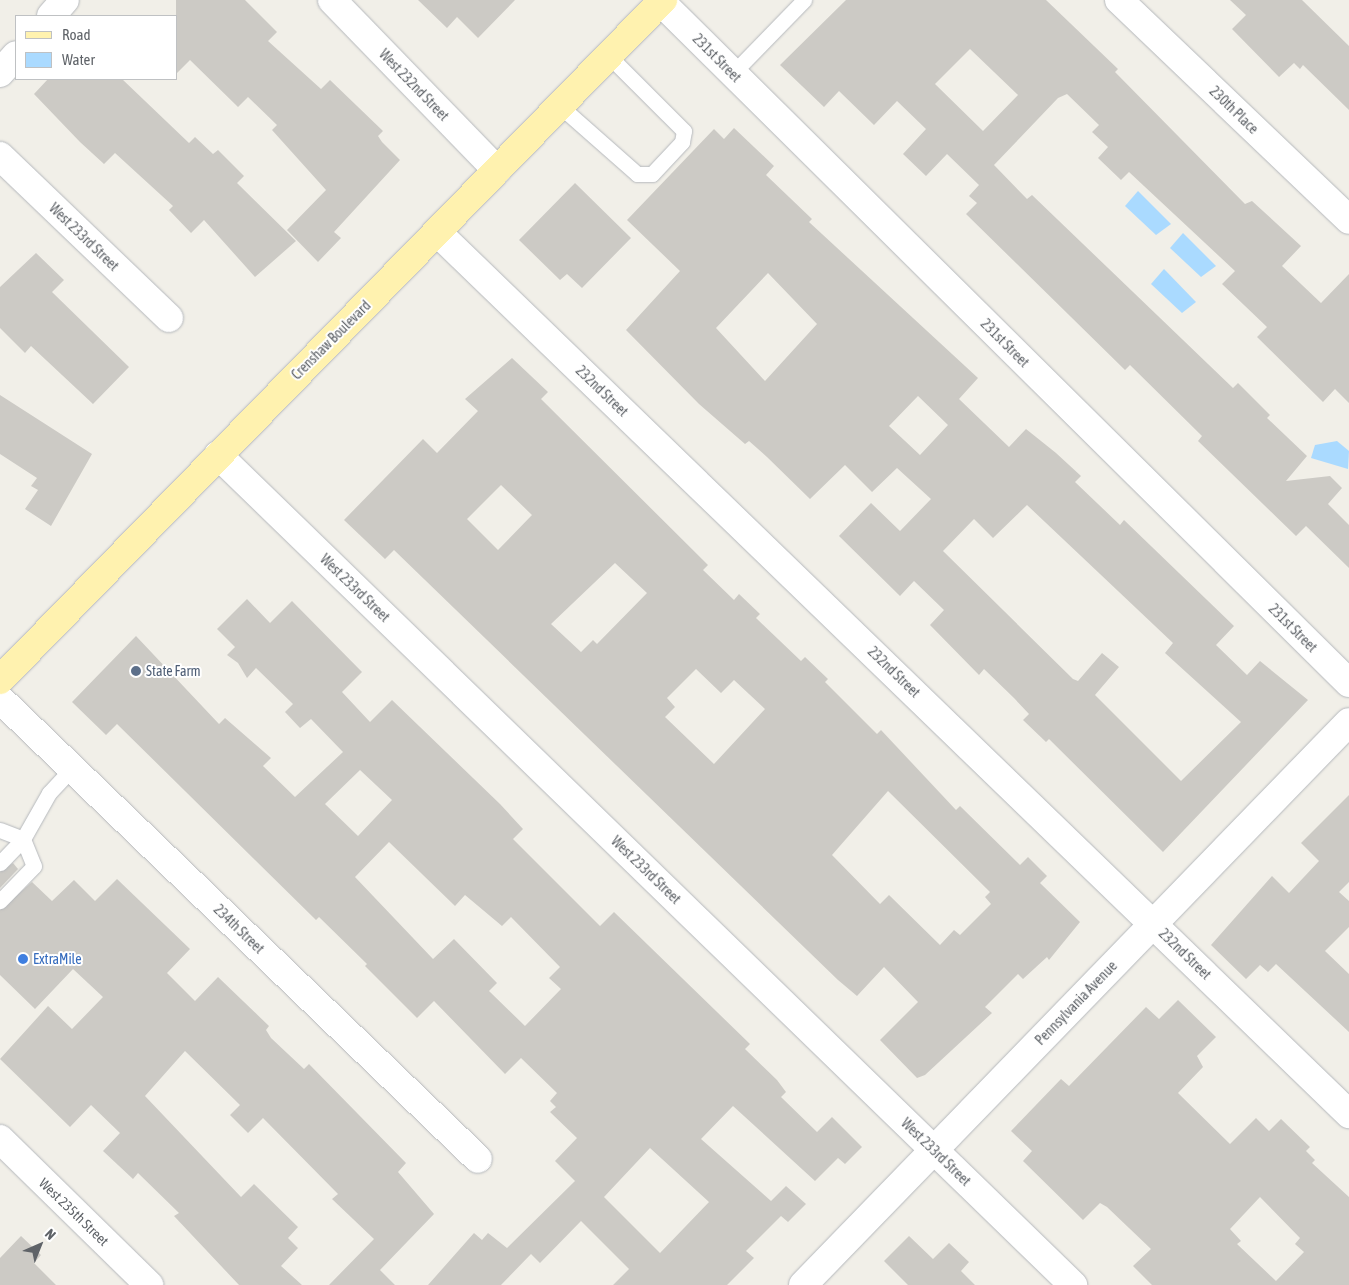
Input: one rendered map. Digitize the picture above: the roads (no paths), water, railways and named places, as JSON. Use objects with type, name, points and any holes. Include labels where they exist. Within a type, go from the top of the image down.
[{"type":"main road","name":"Crenshaw Boulevard","points":[[0,680],[218,454],[662,1]]},
{"type":"street","points":[[52,15],[65,0]]},
{"type":"street","name":"West 232nd Street","points":[[332,0],[497,170]]},
{"type":"street","name":"230th Place","points":[[1119,0],[1349,220]]},
{"type":"street","name":"231st Street","points":[[662,1],[1349,683]]},
{"type":"street","points":[[0,73],[15,56]]},
{"type":"street","name":"West 233rd Street","points":[[0,156],[169,318]]},
{"type":"street","name":"232nd Street","points":[[437,232],[1154,923],[1349,1114]]},
{"type":"street","name":"West 233rd Street","points":[[218,454],[1074,1285]]},
{"type":"street","name":"234th Street","points":[[0,699],[478,1158]]},
{"type":"street","name":"Pennsylvania Avenue","points":[[803,1285],[1349,722]]},
{"type":"street","name":"West 235th Street","points":[[0,1139],[149,1285]]},
{"type":"lane","points":[[733,73],[804,0]]},
{"type":"lane","points":[[560,106],[637,174],[652,174],[682,142],[684,131],[608,55]]},
{"type":"lane","points":[[0,863],[23,839],[49,793],[72,768]]},
{"type":"lane","points":[[0,830],[23,839],[34,866],[0,901]]},
{"type":"water","points":[[1138,191],[1171,224],[1156,235],[1125,206]]},
{"type":"water","points":[[1183,233],[1216,266],[1201,277],[1170,248]]},
{"type":"water","points":[[1164,269],[1196,302],[1182,313],[1151,284]]},
{"type":"water","points":[[1337,441],[1349,451],[1348,469],[1311,458],[1315,445]]},
{"type":"place","name":"State Farm","points":[[136,671]]},
{"type":"place","name":"ExtraMile","points":[[23,959]]}]
